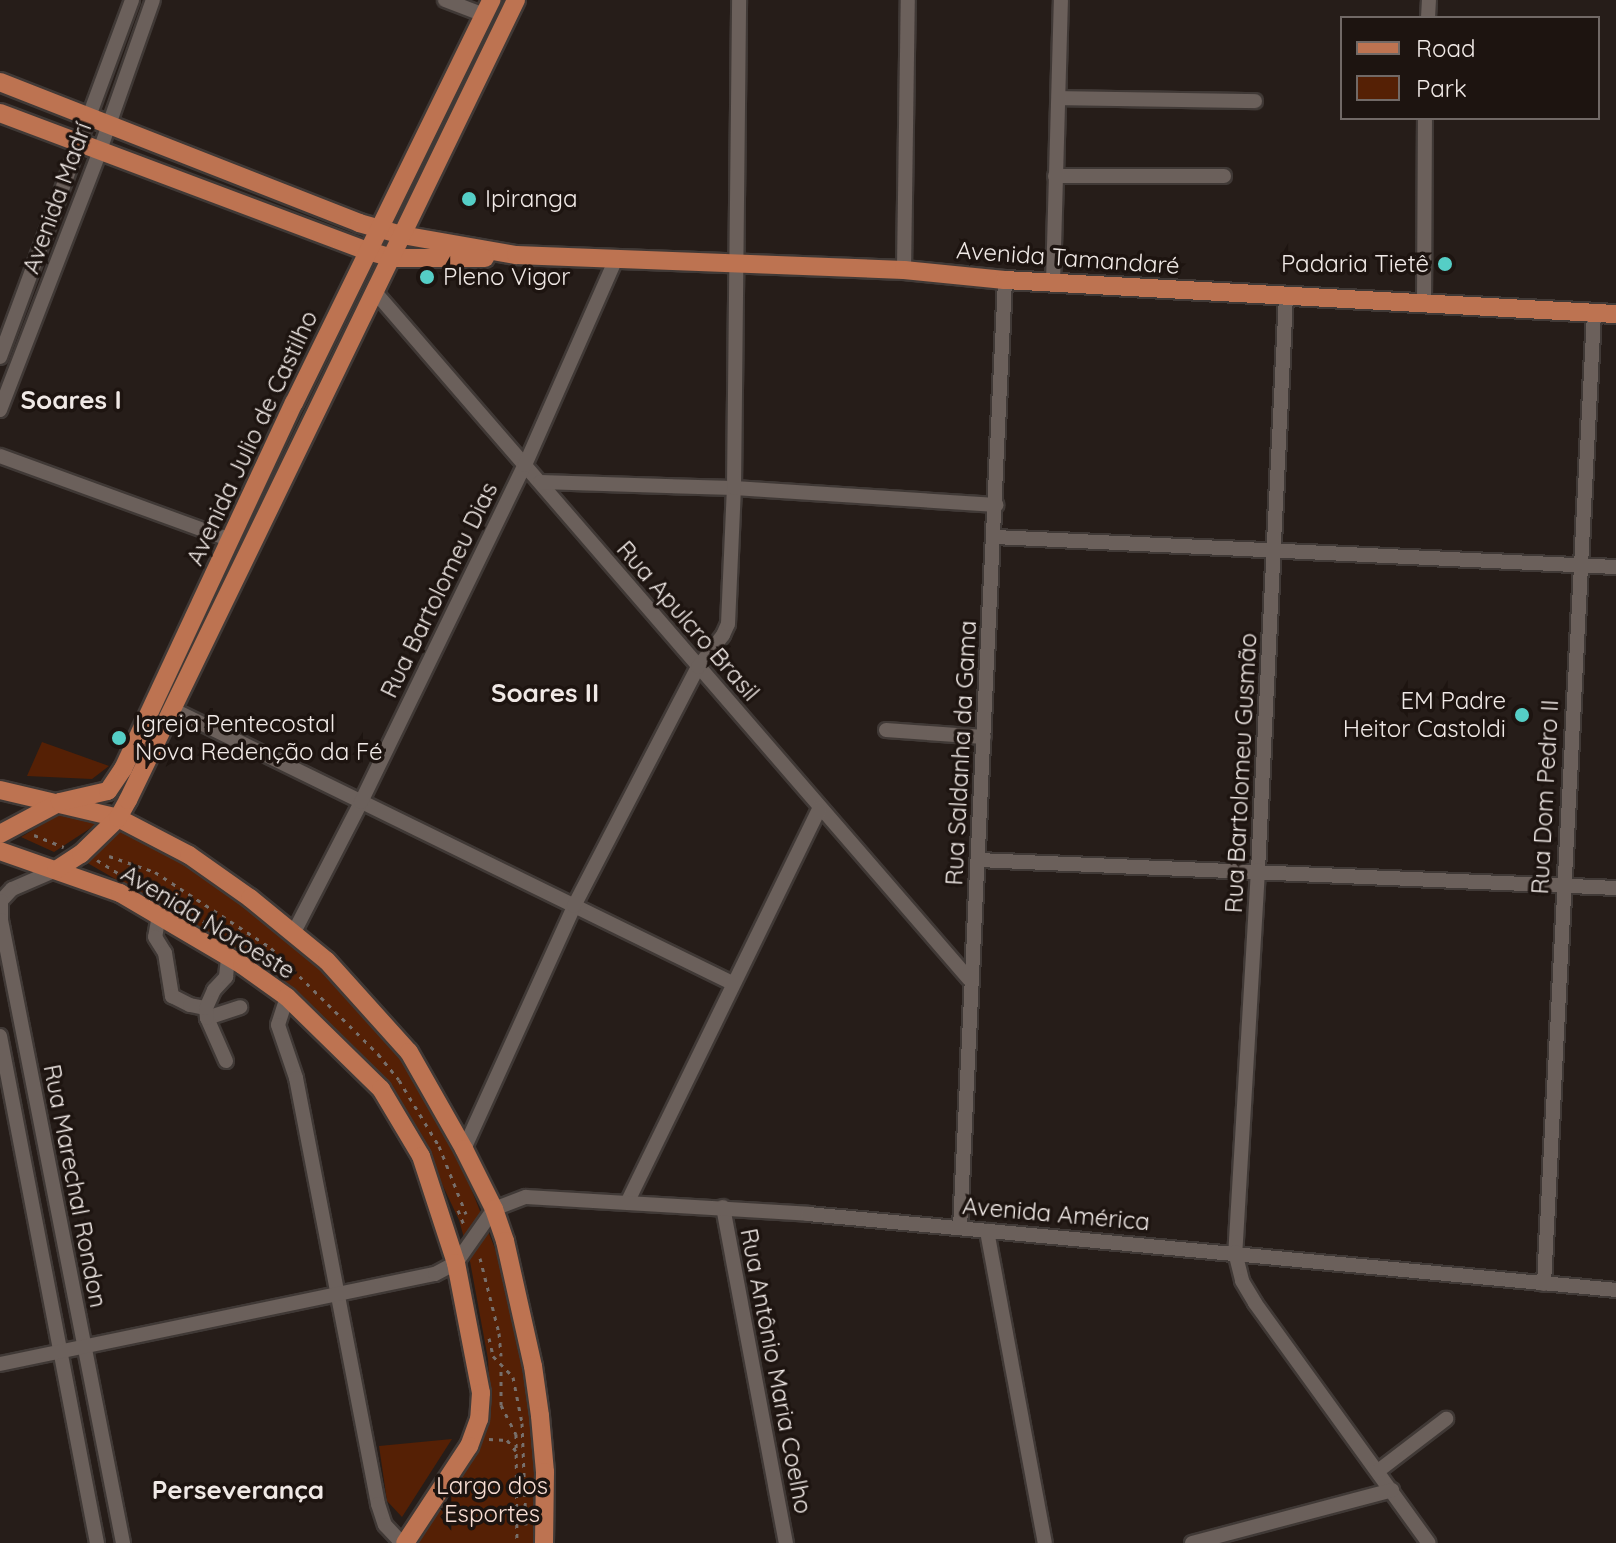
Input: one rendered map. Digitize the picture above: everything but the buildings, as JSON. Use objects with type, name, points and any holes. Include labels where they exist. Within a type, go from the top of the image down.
[{"type":"main road","name":"Avenida Julio de Castilho","points":[[56,870],[81,854],[118,818],[174,710],[291,459],[393,258],[516,0]]},
{"type":"main road","name":"Avenida Julio de Castilho","points":[[0,834],[60,802],[108,791],[123,769],[378,229],[488,7]]},
{"type":"main road","points":[[0,82],[345,217]]},
{"type":"main road","name":"Avenida Tamandaré","points":[[0,113],[99,153],[393,258],[516,255],[904,270],[1053,283],[1616,314]]},
{"type":"main road","points":[[217,195],[217,181],[225,178],[324,218],[345,217]]},
{"type":"main road","name":"Avenida Tamandaré","points":[[345,217],[402,235],[516,255]]},
{"type":"main road","name":"Avenida Noroeste","points":[[0,790],[118,818],[189,855],[250,898],[359,993],[409,1052],[494,1209],[515,1283],[533,1366],[545,1472],[544,1543]]},
{"type":"main road","name":"Avenida Noroeste","points":[[0,851],[93,881],[159,915],[287,997],[381,1089],[421,1156],[456,1263],[478,1366],[479,1419],[469,1446],[403,1543]]},
{"type":"street","name":"Avenida Madrí","points":[[0,410],[99,153],[99,121],[132,0]]},
{"type":"street","name":"Avenida Madrí","points":[[0,357],[81,145],[99,121],[153,0]]},
{"type":"street","points":[[445,0],[488,7]]},
{"type":"street","points":[[464,1149],[574,906],[698,667],[728,624],[734,488],[739,0]]},
{"type":"street","points":[[904,270],[908,0]]},
{"type":"street","points":[[1053,283],[1061,0]]},
{"type":"street","points":[[1059,98],[1255,101]]},
{"type":"street","points":[[1424,303],[1425,120]]},
{"type":"street","points":[[1055,176],[1224,176]]},
{"type":"street","name":"Rua Bartolomeu Dias","points":[[293,934],[361,802],[525,465],[615,261]]},
{"type":"street","name":"Rua Saldanha da Gama","points":[[960,1228],[969,979],[995,537],[1005,280]]},
{"type":"street","name":"Rua Apulcro Brasil","points":[[375,292],[969,979]]},
{"type":"street","name":"Rua Bartolomeu Gusmão","points":[[1235,1252],[1258,870],[1286,296]]},
{"type":"street","name":"Rua Dom Pedro II","points":[[1544,1284],[1594,313]]},
{"type":"street","points":[[0,456],[231,540]]},
{"type":"street","points":[[540,482],[734,488],[996,505]]},
{"type":"street","points":[[995,537],[1616,567]]},
{"type":"street","points":[[174,710],[732,983]]},
{"type":"street","points":[[886,730],[984,737]]},
{"type":"street","points":[[628,1201],[820,808]]},
{"type":"street","points":[[978,860],[1616,888]]},
{"type":"street","name":"Rua Marechal Rondon","points":[[56,870],[12,889],[1,901],[1,920],[123,1543]]},
{"type":"street","points":[[159,915],[155,937],[165,953],[172,996],[207,1013],[240,1007]]},
{"type":"street","points":[[226,1061],[207,1013],[214,990],[226,977],[228,957]]},
{"type":"street","points":[[287,997],[278,1025],[296,1078],[378,1504],[385,1525],[403,1543]]},
{"type":"street","name":"Rua Marechal Rondon","points":[[0,1036],[97,1543]]},
{"type":"street","name":"Avenida América","points":[[494,1209],[526,1197],[723,1207],[1235,1252],[1616,1290]]},
{"type":"street","name":"Rua Antônio Maria Coelho","points":[[723,1207],[786,1543]]},
{"type":"street","points":[[0,1364],[435,1274],[456,1263],[494,1209]]},
{"type":"street","points":[[987,1231],[1045,1543]]},
{"type":"street","points":[[1235,1252],[1242,1281],[1255,1303],[1429,1543]]},
{"type":"street","points":[[1378,1471],[1446,1419]]},
{"type":"street","points":[[1192,1543],[1392,1490]]},
{"type":"path","points":[[480,1258],[499,1333],[501,1356]]},
{"type":"path","points":[[497,1417],[501,1405],[501,1371]]},
{"type":"path","points":[[501,1405],[516,1434],[517,1543]]},
{"type":"path","points":[[493,1428],[489,1439],[507,1440],[517,1451]]},
{"type":"green space","points":[[42,742],[109,766],[92,779],[27,776]]},
{"type":"green space","points":[[68,809],[103,820],[54,852],[21,837]]},
{"type":"green space","name":"Largo dos Esportes","points":[[114,827],[182,861],[251,907],[289,937],[348,995],[400,1056],[422,1091],[458,1156],[496,1251],[524,1370],[531,1416],[535,1472],[534,1543],[416,1543],[480,1441],[490,1394],[488,1359],[469,1256],[459,1220],[426,1150],[385,1085],[358,1053],[289,987],[230,945],[84,861]]},
{"type":"green space","points":[[452,1439],[402,1517],[387,1501],[379,1446]]},
{"type":"place","name":"Ipiranga","points":[[469,199]]},
{"type":"place","name":"Padaria Tietê","points":[[1445,264]]},
{"type":"place","name":"Pleno Vigor","points":[[427,277]]},
{"type":"place","name":"EM Padre Heitor Castoldi","points":[[1522,715]]},
{"type":"place","name":"Igreja Pentecostal Nova Redenção da Fé","points":[[119,738]]},
{"type":"district","name":"Soares I","points":[[71,400]]},
{"type":"district","name":"Soares II","points":[[545,693]]},
{"type":"district","name":"Perseverança","points":[[238,1490]]}]
